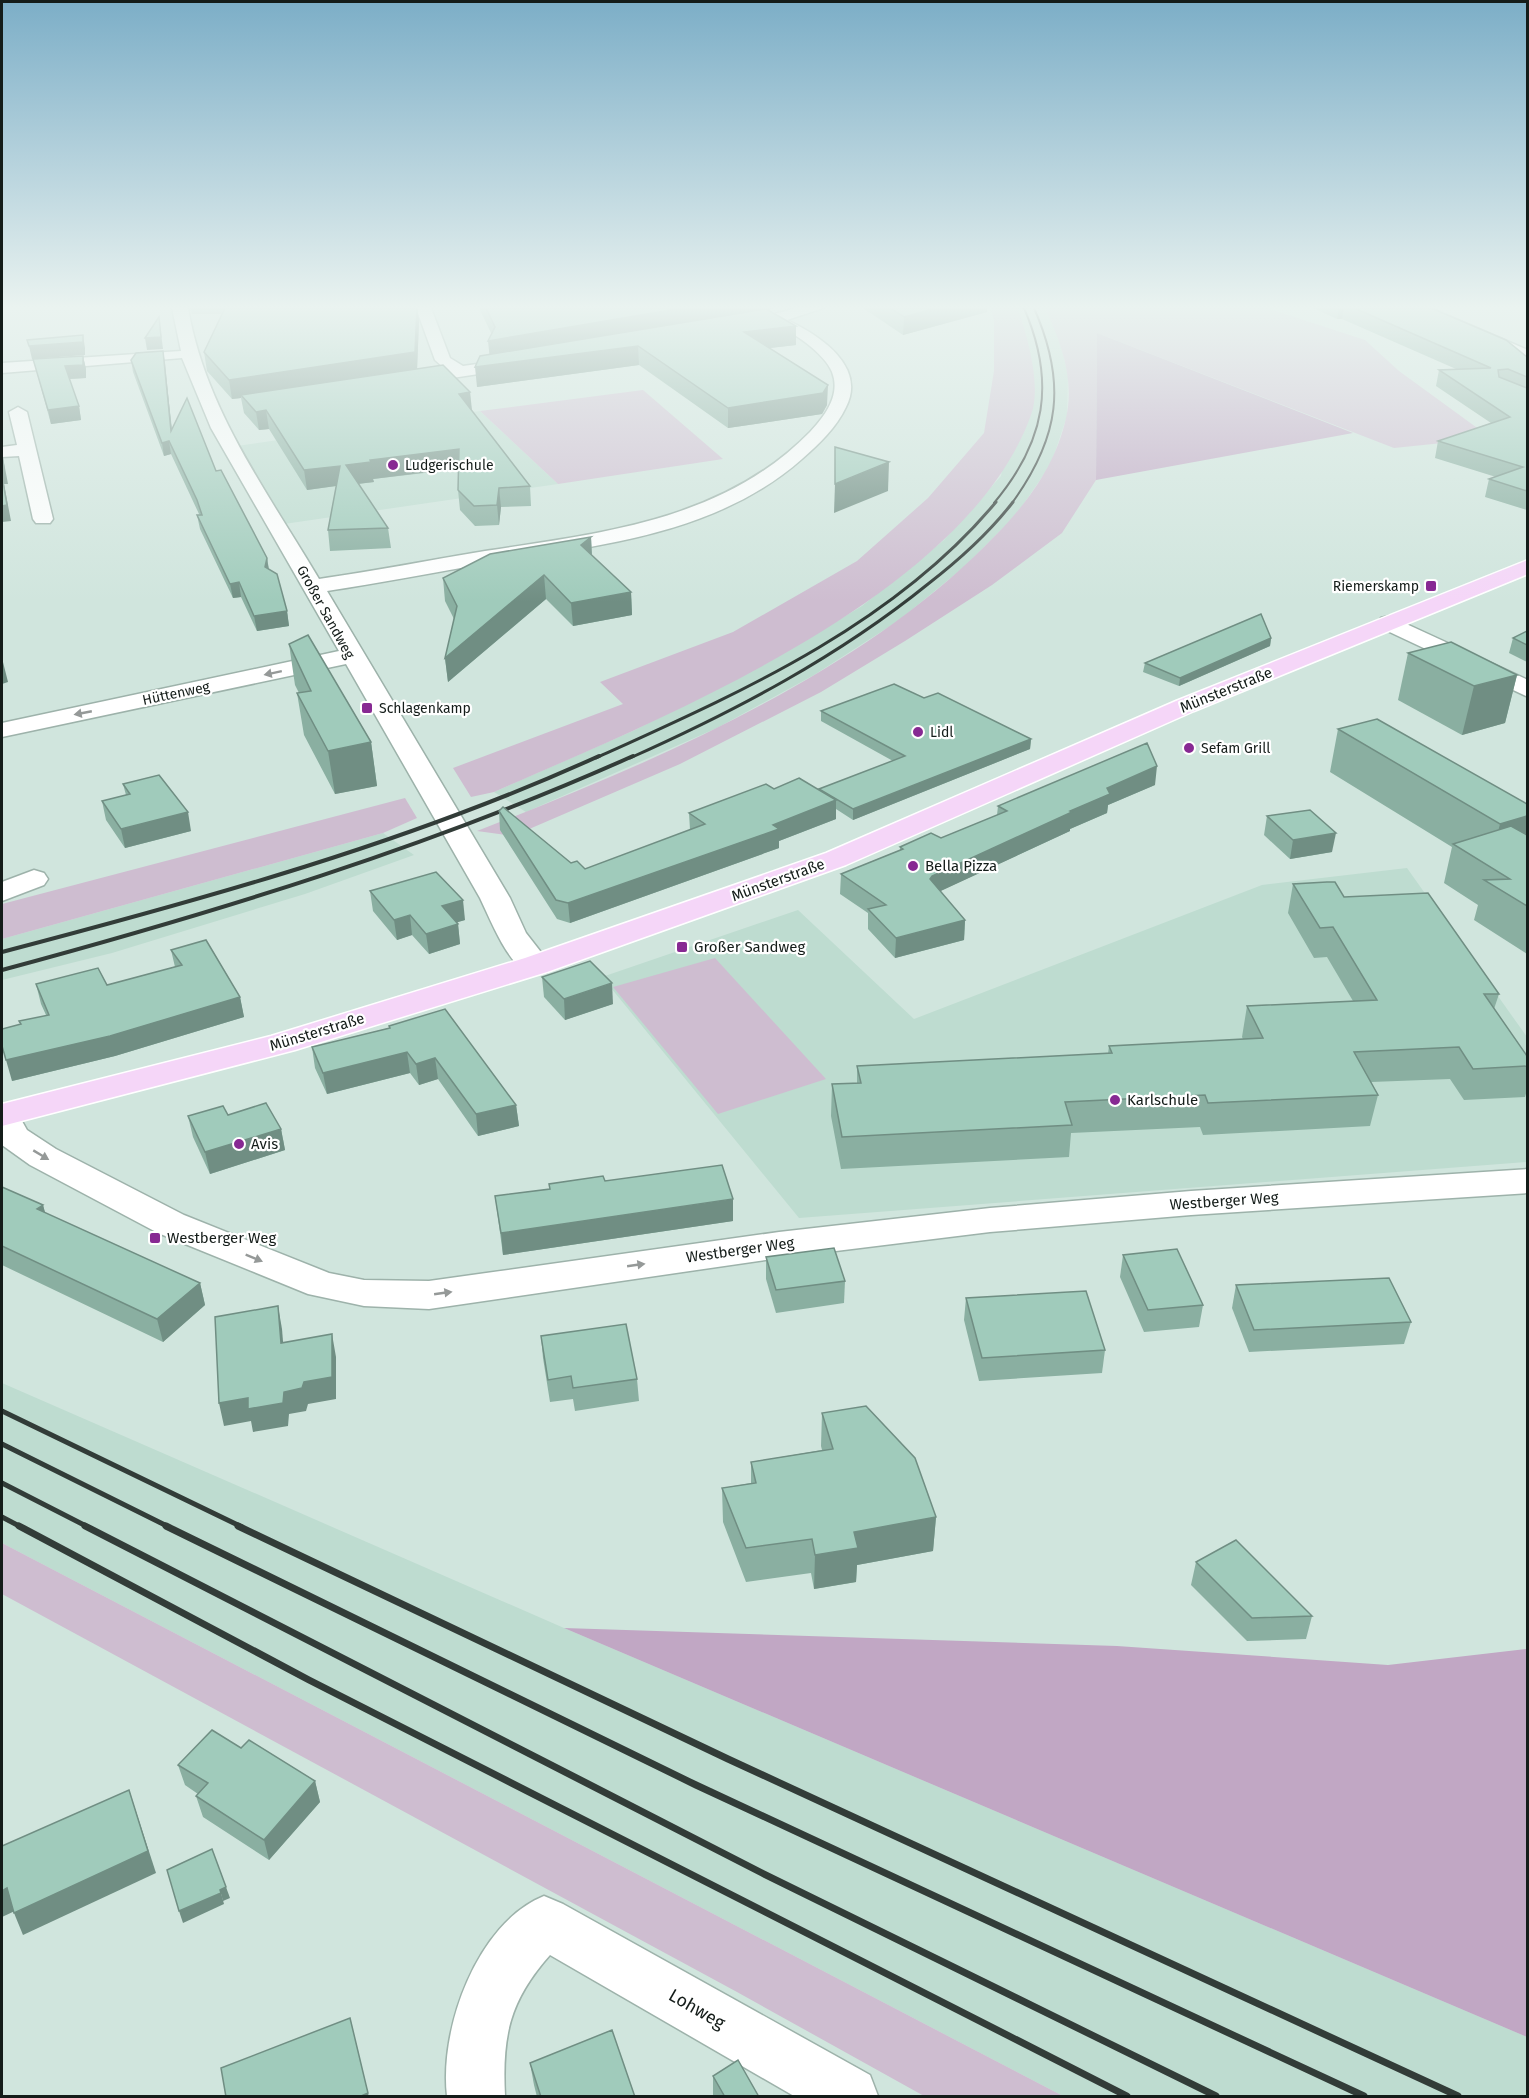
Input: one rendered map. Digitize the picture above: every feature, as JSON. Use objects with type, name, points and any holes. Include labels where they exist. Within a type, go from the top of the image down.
[{"type":"main road","name":"Münsterstraße","points":[[2,1115],[283,1043],[536,965],[836,859],[1185,706],[1527,566]]},
{"type":"street","name":"Großer Sandweg","points":[[219,406],[351,656],[480,871],[512,935],[536,965]]},
{"type":"street","points":[[313,587],[626,532],[703,511],[756,486],[800,453],[822,430],[837,406]]},
{"type":"street","points":[[18,412],[43,519]]},
{"type":"street","points":[[2,452],[27,449]]},
{"type":"street","points":[[1389,622],[1527,690]]},
{"type":"street","name":"Hüttenweg","points":[[2,730],[351,656]]},
{"type":"street","points":[[2,892],[34,879]]},
{"type":"street","name":"Westberger Weg","points":[[2,1115],[13,1137],[33,1150],[171,1224],[322,1285],[364,1293],[429,1295],[834,1237],[989,1220],[1124,1207],[1527,1181]]},
{"type":"street","name":"Lohweg","points":[[476,2097],[477,2043],[487,2007],[502,1972],[544,1922],[849,2097]]},
{"type":"shaded area","points":[[520,406],[661,406],[723,459],[558,484],[480,411]]},
{"type":"shaded area","points":[[988,406],[1033,406],[1031,415],[996,480],[943,540],[876,595],[800,644],[720,689],[639,728],[494,792],[471,797],[453,768],[623,704],[600,682],[733,632],[857,561],[928,498],[984,433]]},
{"type":"shaded area","points":[[1011,406],[1067,406],[1067,416],[1051,464],[1016,515],[964,567],[898,621],[814,675],[717,728],[526,812],[494,792],[635,730],[767,663],[862,606],[944,540],[1001,476]]},
{"type":"shaded area","points":[[1068,406],[1097,406],[1096,480],[1062,533],[992,585],[821,692],[680,764],[513,836],[477,831],[611,777],[679,746],[812,677],[874,637],[932,593],[985,546],[1012,518],[1045,471],[1061,437]]},
{"type":"shaded area","points":[[1097,406],[1284,406],[1353,433],[1096,480]]},
{"type":"shaded area","points":[[1285,406],[1447,406],[1491,438],[1394,448]]},
{"type":"shaded area","name":"Ludgerischule","points":[[480,411],[558,484],[284,524],[237,446]]},
{"type":"shaded area","points":[[405,798],[417,818],[383,833],[2,939],[2,904]]},
{"type":"shaded area","points":[[383,833],[414,855],[305,894],[112,953],[2,980],[2,939]]},
{"type":"shaded area","name":"Karlschule","points":[[1407,868],[1527,1037],[1527,1162],[799,1218],[602,977],[798,910],[914,1019],[1262,885]]},
{"type":"shaded area","points":[[715,958],[826,1079],[718,1114],[613,987]]},
{"type":"shaded area","points":[[2,1383],[564,1628],[1527,2037],[1527,2096],[1063,2096],[2,1543]]},
{"type":"shaded area","points":[[2,1543],[1063,2096],[924,2096],[737,1992],[2,1594]]},
{"type":"shaded area","points":[[564,1628],[1117,1646],[1388,1665],[1527,1649],[1527,2037]]},
{"type":"building","points":[[47,406],[79,406],[48,410]]},
{"type":"building","points":[[148,406],[168,406],[171,431],[183,406],[190,406],[216,471],[221,470],[267,558],[265,567],[277,574],[287,611],[254,616],[239,582],[230,584],[197,515],[202,515],[197,500],[169,441],[162,443]]},
{"type":"building","points":[[251,406],[468,406],[530,486],[499,488],[497,505],[474,506],[458,490],[459,449],[346,465],[388,528],[328,530],[340,466],[304,470],[266,410],[256,412]]},
{"type":"building","points":[[1493,406],[1527,406],[1527,491],[1489,479],[1523,467],[1438,441],[1510,417]]},
{"type":"building","points":[[835,447],[889,462],[835,484]]},
{"type":"building","points":[[2,476],[7,505],[2,506]]},
{"type":"building","points":[[591,537],[581,545],[631,592],[571,603],[544,575],[445,658],[457,606],[443,578],[490,554]]},
{"type":"building","points":[[1261,614],[1271,638],[1180,678],[1145,663]]},
{"type":"building","points":[[1527,631],[1527,645],[1513,638]]},
{"type":"building","points":[[308,635],[371,742],[328,751],[297,693],[311,691],[289,644]]},
{"type":"building","points":[[1451,642],[1517,675],[1474,686],[1408,653]]},
{"type":"building","name":"Lidl","points":[[894,684],[924,698],[938,693],[1031,739],[853,809],[819,789],[905,756],[821,711]]},
{"type":"building","points":[[1377,719],[1527,804],[1527,816],[1500,824],[1338,729]]},
{"type":"building","points":[[1147,743],[1157,766],[1107,788],[1110,794],[932,876],[930,879],[965,920],[896,938],[868,909],[886,905],[841,874],[903,849],[900,847],[931,833],[941,838],[1007,811],[998,806]]},
{"type":"building","points":[[159,775],[188,812],[121,829],[102,801],[130,794],[123,784]]},
{"type":"building","points":[[799,778],[836,800],[773,825],[779,829],[568,903],[556,900],[499,811],[503,807],[571,863],[577,861],[585,869],[705,824],[689,813],[766,784],[774,789]]},
{"type":"building","points":[[1310,810],[1336,833],[1293,840],[1267,816]]},
{"type":"building","points":[[1511,826],[1527,835],[1527,906],[1484,880],[1510,879],[1453,844]]},
{"type":"building","points":[[436,872],[463,900],[442,906],[458,924],[426,934],[410,915],[394,920],[370,891]]},
{"type":"building","points":[[1335,882],[1344,897],[1428,893],[1499,994],[1484,994],[1527,1056],[1527,1066],[1473,1069],[1459,1047],[1354,1052],[1378,1095],[1208,1103],[1205,1095],[1065,1102],[1072,1125],[842,1137],[832,1084],[861,1083],[857,1066],[1112,1053],[1109,1046],[1263,1038],[1247,1006],[1377,1000],[1333,927],[1320,928],[1293,884]]},
{"type":"building","points":[[206,940],[240,997],[110,1036],[6,1060],[2,1046],[2,1029],[21,1024],[19,1021],[49,1015],[36,984],[98,968],[107,985],[182,965],[171,950]]},
{"type":"building","points":[[590,961],[612,983],[564,999],[542,977]]},
{"type":"building","points":[[445,1009],[516,1105],[476,1114],[435,1058],[416,1064],[407,1052],[323,1073],[312,1047],[390,1028],[389,1026]]},
{"type":"building","points":[[266,1103],[281,1129],[205,1152],[188,1116],[223,1106],[228,1115]]},
{"type":"building","points":[[722,1165],[733,1199],[501,1233],[495,1196],[550,1189],[549,1184],[603,1176],[605,1181]]},
{"type":"building","points":[[2,1187],[43,1205],[37,1209],[200,1283],[157,1319],[2,1246]]},
{"type":"building","points":[[834,1248],[845,1281],[776,1290],[766,1257]]},
{"type":"building","points":[[1177,1249],[1203,1305],[1148,1310],[1123,1255]]},
{"type":"building","points":[[1389,1278],[1411,1322],[1254,1330],[1236,1285]]},
{"type":"building","points":[[1086,1291],[1105,1350],[982,1358],[966,1298]]},
{"type":"building","points":[[278,1306],[281,1343],[332,1334],[332,1377],[304,1382],[302,1388],[284,1392],[283,1403],[248,1409],[248,1398],[219,1403],[215,1317]]},
{"type":"building","points":[[626,1324],[637,1379],[573,1388],[571,1376],[548,1380],[541,1336]]},
{"type":"building","points":[[866,1406],[915,1458],[936,1517],[854,1532],[858,1548],[815,1555],[812,1539],[746,1548],[722,1488],[756,1483],[751,1462],[833,1449],[822,1413]]},
{"type":"building","points":[[1236,1540],[1312,1616],[1252,1618],[1196,1562]]},
{"type":"building","points":[[212,1730],[241,1748],[249,1740],[315,1781],[264,1840],[196,1796],[208,1783],[178,1765]]},
{"type":"building","points":[[129,1790],[148,1851],[14,1913],[7,1888],[2,1891],[2,1846]]},
{"type":"building","points":[[212,1849],[226,1887],[220,1890],[221,1893],[179,1911],[167,1870]]},
{"type":"building","points":[[350,2018],[368,2093],[359,2097],[226,2097],[221,2068]]},
{"type":"building","points":[[612,2030],[635,2097],[541,2097],[530,2063]]},
{"type":"building","points":[[738,2060],[759,2097],[725,2097],[713,2076]]},
{"type":"railway","points":[[994,503],[1012,480],[1025,457],[1035,434],[1040,406]]},
{"type":"railway","points":[[1012,503],[1040,455],[1049,432],[1053,406]]},
{"type":"railway","points":[[596,758],[758,681],[862,620],[910,585],[955,546],[996,502]]},
{"type":"railway","points":[[630,758],[747,702],[785,681],[894,611],[984,535],[1013,502]]},
{"type":"railway","points":[[2,952],[305,867],[454,816],[599,756]]},
{"type":"railway","points":[[2,970],[163,925],[322,875],[479,820],[633,756]]},
{"type":"railway","points":[[2,1411],[242,1527]]},
{"type":"railway","points":[[2,1444],[169,1527]]},
{"type":"railway","points":[[2,1483],[88,1527]]},
{"type":"railway","points":[[2,1517],[21,1527]]},
{"type":"railway","points":[[19,1526],[309,1680],[1127,2096]]},
{"type":"railway","points":[[85,1526],[762,1873],[1216,2096]]},
{"type":"railway","points":[[166,1526],[696,1785],[1364,2096]]},
{"type":"railway","points":[[238,1526],[728,1759],[1458,2096]]},
{"type":"place","name":"Ludgerischule","points":[[393,465]]},
{"type":"place","name":"Riemerskamp","points":[[1431,586]]},
{"type":"place","name":"Schlagenkamp","points":[[367,708]]},
{"type":"place","name":"Lidl","points":[[918,732]]},
{"type":"place","name":"Sefam Grill","points":[[1189,748]]},
{"type":"place","name":"Bella Pizza","points":[[913,866]]},
{"type":"place","name":"Großer Sandweg","points":[[682,947]]},
{"type":"place","name":"Karlschule","points":[[1115,1100]]},
{"type":"place","name":"Avis","points":[[239,1144]]},
{"type":"place","name":"Westberger Weg","points":[[155,1238]]}]
